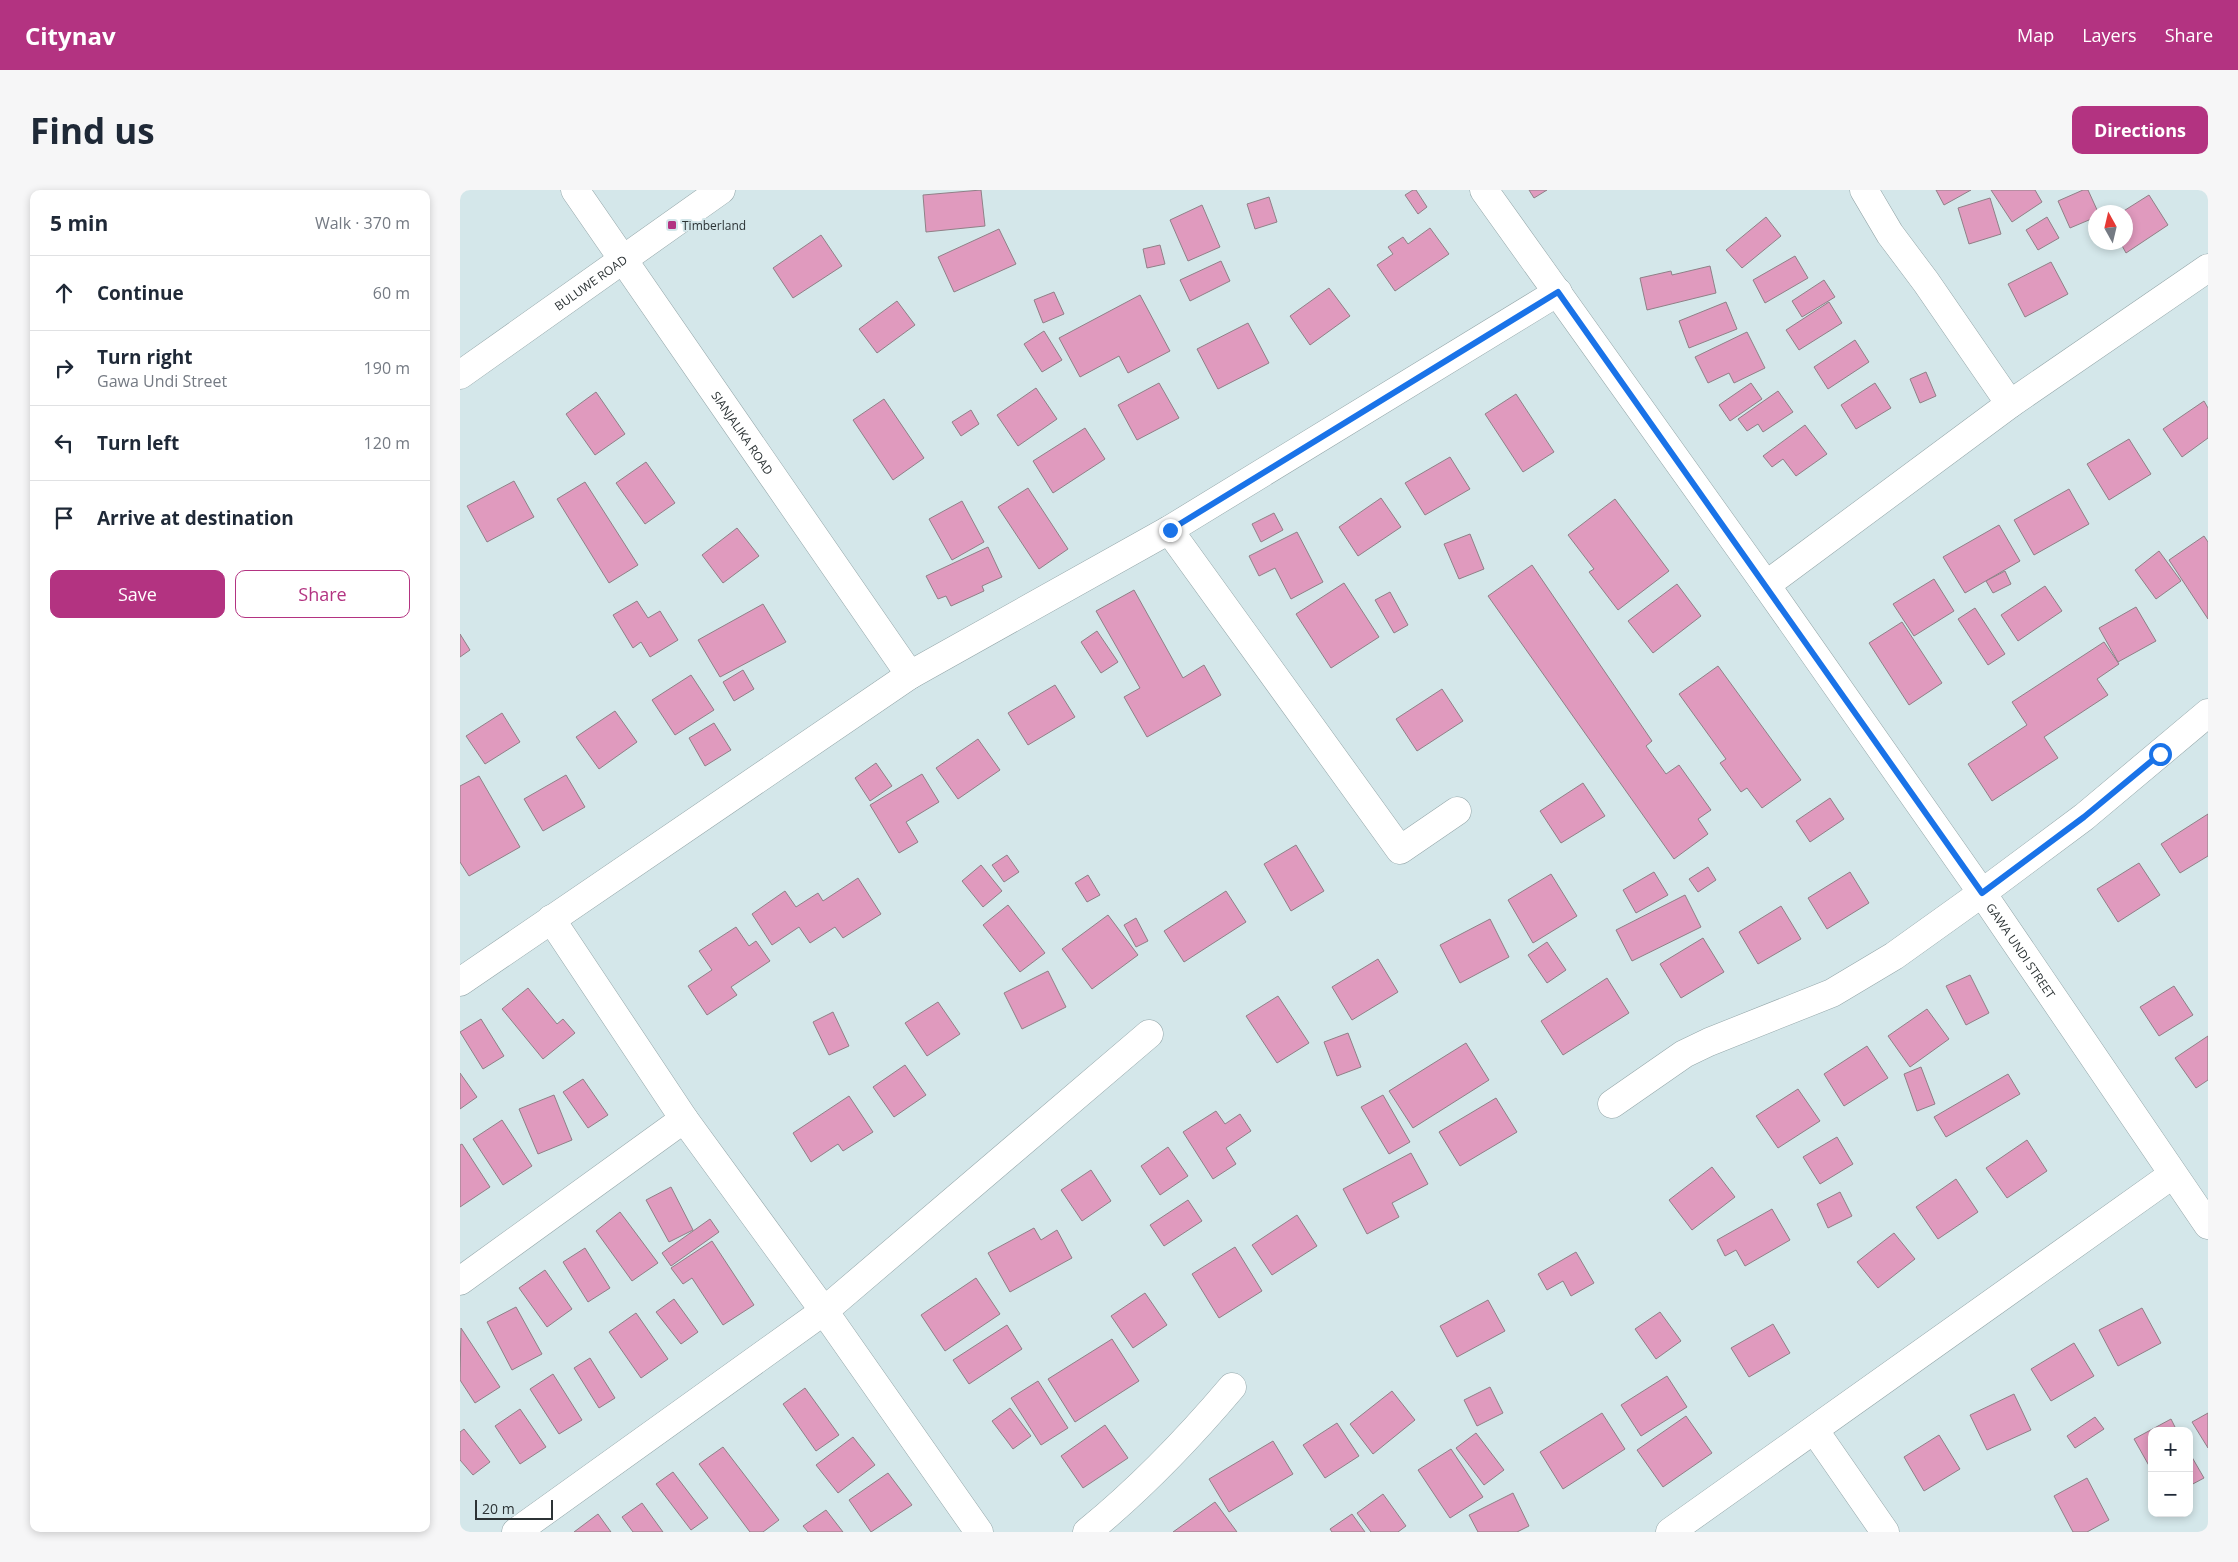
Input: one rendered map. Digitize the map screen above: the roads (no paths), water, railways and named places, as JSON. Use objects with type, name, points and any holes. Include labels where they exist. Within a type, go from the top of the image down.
[{"type":"street","name":"SIANJALIKA ROAD","points":[[575,190],[910,675]]},
{"type":"street","name":"BULUWE ROAD","points":[[460,375],[721,190]]},
{"type":"street","name":"GAWA UNDI STREET","points":[[1484,190],[1766,585],[1982,893],[2172,1175],[2208,1225]]},
{"type":"street","points":[[1864,190],[1890,234],[1926,282],[2010,404]]},
{"type":"street","points":[[1766,585],[2010,404],[2208,268]]},
{"type":"street","points":[[460,982],[910,675],[1170,530],[1558,292]]},
{"type":"street","points":[[1170,530],[1400,850],[1457,810]]},
{"type":"street","points":[[1612,1104],[1684,1054],[1709,1042],[1817,1000],[1862,977],[1982,893],[2084,817],[2208,713]]},
{"type":"street","points":[[551,919],[684,1119],[824,1311],[979,1532]]},
{"type":"street","points":[[516,1532],[824,1311],[1149,1034]]},
{"type":"street","points":[[460,1281],[684,1119]]},
{"type":"street","points":[[1670,1532],[1815,1431],[2172,1175]]},
{"type":"street","points":[[1087,1532],[1109,1514],[1191,1435],[1232,1387]]},
{"type":"street","points":[[1815,1431],[1885,1532]]},
{"type":"place","name":"Timberland","points":[[672,225]]}]
